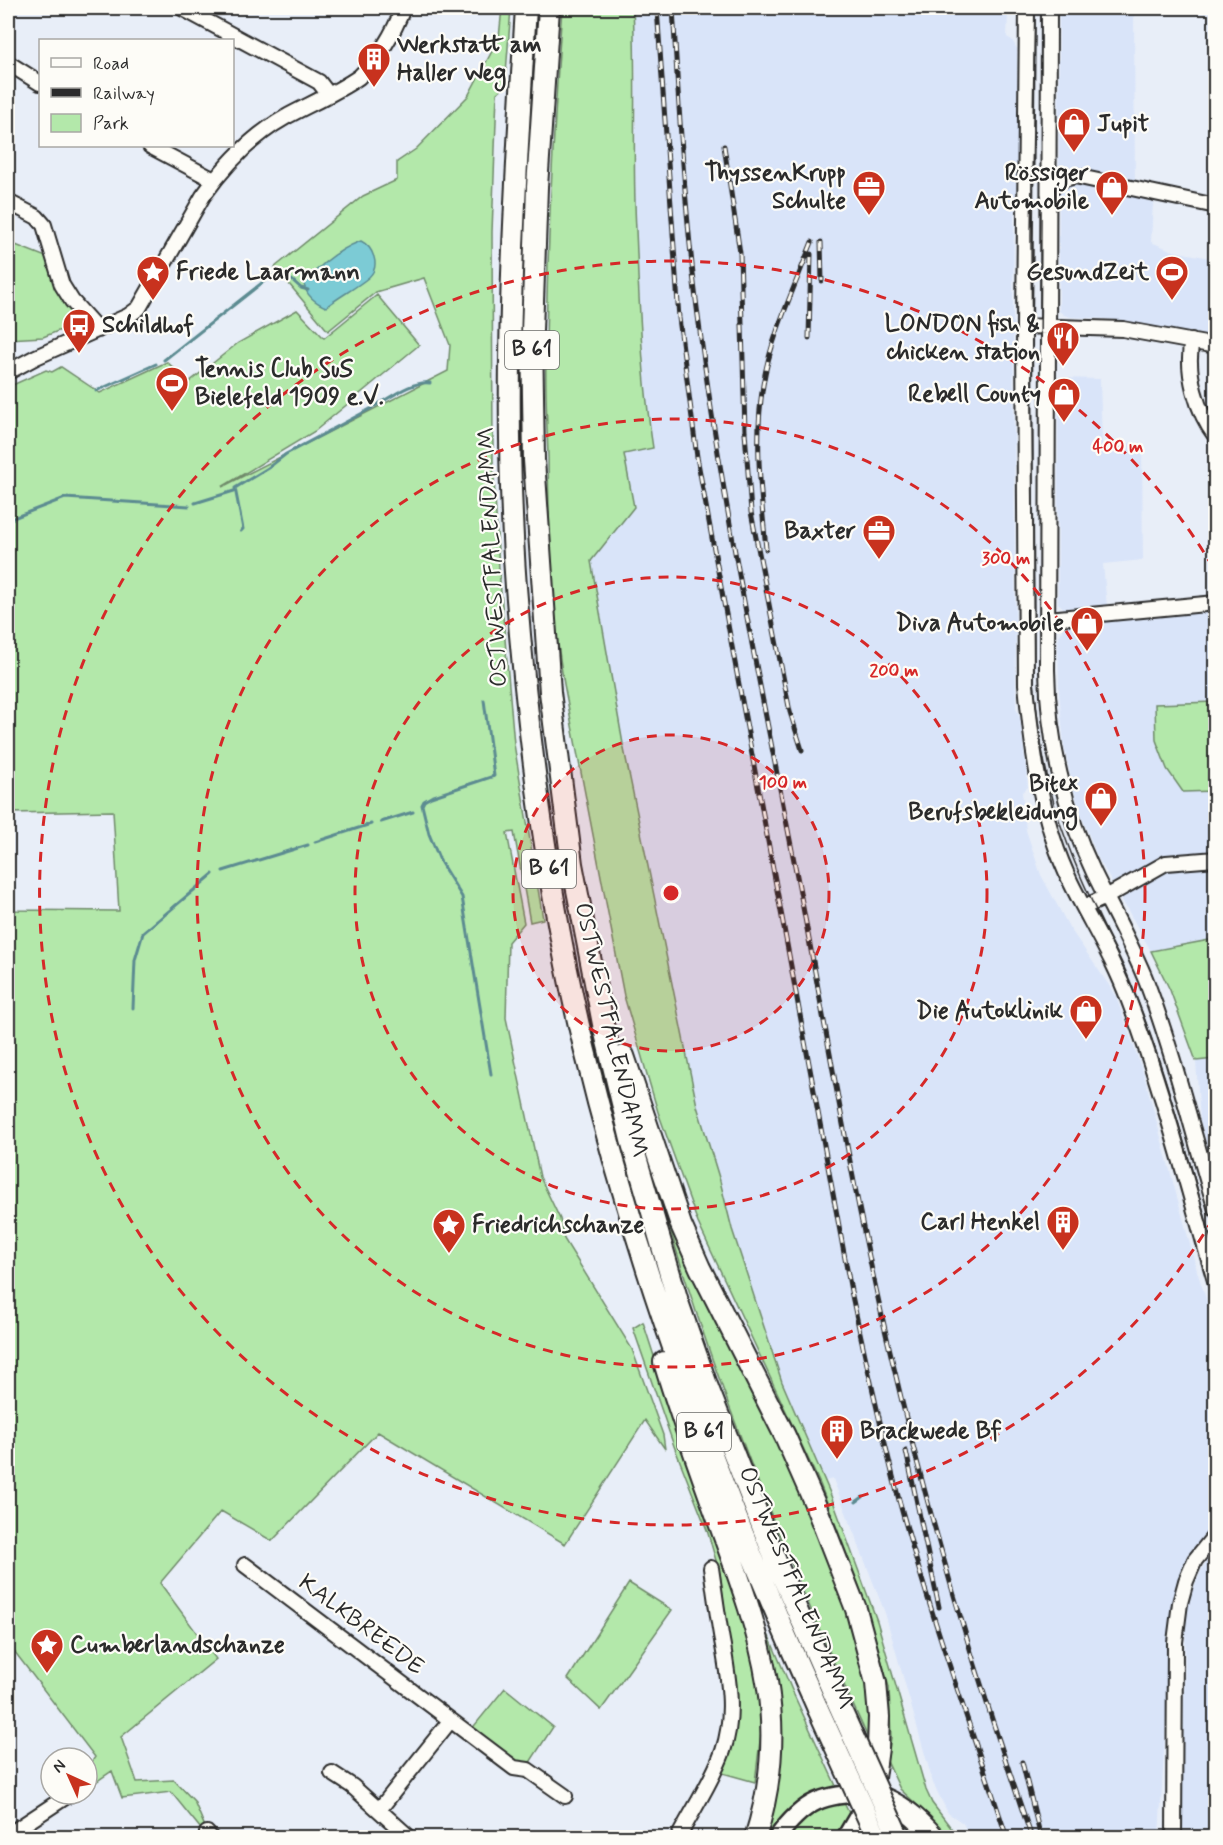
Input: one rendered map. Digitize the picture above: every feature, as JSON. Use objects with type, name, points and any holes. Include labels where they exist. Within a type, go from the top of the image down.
[{"type":"highway","name":"OSTWESTFALENDAMM","points":[[526,8],[514,191],[509,323],[510,453],[516,585],[531,743],[549,873],[563,950],[583,1045],[610,1148],[686,1386],[761,1578],[877,1838]]},
{"type":"highway","name":"OSTWESTFALENDAMM","points":[[549,8],[537,187],[532,331],[534,460],[550,692],[572,864],[587,947],[631,1140],[659,1239],[712,1399],[779,1569],[899,1838]]},
{"type":"highway","name":"B 61","points":[[550,692],[563,742],[580,863],[595,944],[630,1077],[681,1225],[700,1268],[785,1436],[815,1504],[856,1609],[868,1647],[877,1695],[878,1748],[872,1793]]},
{"type":"highway","points":[[610,1148],[618,1206],[644,1302],[672,1390],[746,1598],[764,1657],[772,1711],[772,1739],[766,1799],[756,1838]]},
{"type":"highway","points":[[872,1793],[900,1804],[935,1838]]},
{"type":"main road","points":[[777,1838],[801,1811],[820,1800],[837,1794],[872,1793]]},
{"type":"main road","points":[[845,1838],[872,1793]]},
{"type":"street","points":[[182,8],[319,82],[329,95]]},
{"type":"street","points":[[8,372],[128,316],[139,308],[214,180],[269,128],[348,85],[368,69],[392,32],[403,8]]},
{"type":"street","points":[[1027,8],[1024,326],[1026,684],[1030,725],[1048,821],[1068,877],[1118,973],[1137,1022],[1154,1072],[1215,1284]]},
{"type":"street","points":[[1049,8],[1049,706],[1061,778],[1080,838],[1148,986],[1176,1071],[1215,1210]]},
{"type":"street","points":[[8,63],[39,82]]},
{"type":"street","points":[[152,147],[214,180]]},
{"type":"street","points":[[1049,190],[1066,177],[1080,177],[1215,206]]},
{"type":"street","points":[[8,202],[37,217],[44,225],[62,285],[72,301],[98,330]]},
{"type":"street","points":[[1024,326],[1123,329],[1215,346]]},
{"type":"street","points":[[1192,341],[1190,357],[1196,400],[1202,416],[1215,436]]},
{"type":"street","points":[[1048,620],[1215,603]]},
{"type":"street","points":[[1084,907],[1107,897],[1166,863],[1215,859]]},
{"type":"street","points":[[1174,1838],[1175,1642],[1180,1603],[1195,1560],[1215,1534]]},
{"type":"street","name":"KALKBREEDE","points":[[245,1565],[514,1768],[528,1770],[565,1796]]},
{"type":"street","points":[[678,1838],[715,1771],[728,1729],[731,1700],[729,1676],[711,1568]]},
{"type":"street","points":[[379,1810],[450,1721]]},
{"type":"street","points":[[332,1773],[352,1786],[410,1838]]},
{"type":"street","points":[[8,1835],[52,1806]]},
{"type":"shaded area","points":[[633,8],[1017,8],[1008,14],[1007,37],[1012,40],[1017,49],[1017,177],[1013,304],[1016,708],[1020,718],[1028,787],[1022,792],[1026,830],[1041,875],[1069,927],[1115,994],[1144,1075],[1198,1274],[1215,1327],[1215,1523],[1192,1550],[1173,1595],[1159,1837],[970,1837],[963,1823],[948,1813],[933,1783],[885,1613],[833,1479],[825,1481],[782,1382],[732,1229],[697,1106],[623,744],[591,561],[634,507],[624,454],[653,448],[647,409],[635,229],[636,68]]},
{"type":"shaded area","points":[[1059,8],[1134,8],[1135,197],[1153,202],[1151,242],[1173,251],[1215,259],[1208,337],[1107,319],[1071,317],[1059,311]]},
{"type":"shaded area","points":[[1058,378],[1100,379],[1102,444],[1142,443],[1143,560],[1103,564],[1107,607],[1066,610],[1058,603]]},
{"type":"shaded area","points":[[1215,610],[1216,693],[1212,694],[1214,702],[1155,705],[1156,740],[1167,769],[1183,792],[1215,791],[1215,939],[1151,951],[1098,858],[1080,812],[1064,746],[1059,691],[1058,636],[1068,626]]},
{"type":"shaded area","points":[[1215,1059],[1215,1173],[1200,1120],[1196,1061]]},
{"type":"shaded area","points":[[1215,1548],[1215,1837],[1181,1837],[1186,1616],[1189,1599],[1202,1569]]},
{"type":"green space","points":[[502,8],[511,8],[505,86],[497,93],[492,232],[493,460],[499,569],[514,744],[543,919],[530,922],[514,832],[507,833],[524,923],[508,942],[506,1018],[540,1177],[560,1219],[564,1239],[632,1349],[663,1435],[665,1449],[645,1420],[565,1544],[378,1432],[272,1541],[221,1511],[160,1583],[216,1659],[121,1737],[137,1782],[174,1780],[194,1801],[205,1827],[201,1829],[171,1792],[122,1798],[112,1771],[99,1780],[99,1746],[87,1746],[8,1643],[8,910],[8,387],[46,370],[52,372],[61,367],[100,393],[167,362],[189,382],[238,343],[297,310],[324,338],[377,295],[419,345],[315,431],[222,487],[448,371],[450,345],[424,278],[376,292],[328,331],[275,267],[363,196],[397,180],[397,162],[416,149],[468,96],[499,38]],"holes":[[[113,811],[119,911],[8,910],[10,813]]]},
{"type":"green space","points":[[562,8],[633,8],[638,285],[653,448],[624,454],[634,507],[591,561],[623,744],[697,1106],[732,1229],[782,1382],[830,1493],[877,1621],[926,1790],[932,1803],[958,1837],[945,1837],[929,1816],[900,1789],[887,1761],[891,1738],[889,1687],[863,1596],[820,1484],[698,1223],[658,1112],[624,996],[564,684],[556,628],[552,571],[546,392],[547,310],[551,180]]},
{"type":"green space","points":[[8,242],[46,257],[61,298],[80,319],[82,328],[58,331],[43,337],[8,339]]},
{"type":"green space","points":[[1215,693],[1215,791],[1183,792],[1167,769],[1156,740],[1155,704],[1214,702],[1212,694]]},
{"type":"green space","points":[[1215,939],[1215,1059],[1196,1061],[1170,990],[1151,951]]},
{"type":"green space","points":[[653,1169],[764,1402],[849,1609],[867,1687],[870,1742],[808,1602],[750,1460],[697,1316]]},
{"type":"green space","points":[[643,1322],[682,1443],[728,1571],[754,1661],[762,1724],[755,1782],[719,1772],[736,1713],[737,1699],[720,1574],[707,1530],[674,1446],[633,1328]]},
{"type":"green space","points":[[629,1583],[672,1610],[601,1710],[568,1679]]},
{"type":"green space","points":[[763,1627],[765,1627],[837,1788],[769,1837],[762,1835]]},
{"type":"green space","points":[[505,1688],[553,1727],[527,1767],[516,1765],[470,1731]]},
{"type":"green space","points":[[844,1803],[849,1813],[835,1837],[787,1838],[798,1824],[812,1813],[828,1806]]},
{"type":"water","points":[[361,241],[374,257],[373,273],[326,307],[315,301],[306,291],[304,283],[330,259]]},
{"type":"waterway","points":[[164,360],[272,275]]},
{"type":"waterway","points":[[292,280],[301,288],[308,290]]},
{"type":"waterway","points":[[96,391],[156,364]]},
{"type":"waterway","points":[[375,406],[416,384],[430,383]]},
{"type":"waterway","points":[[241,531],[243,529],[235,488],[286,454],[372,408]]},
{"type":"waterway","points":[[195,503],[234,491]]},
{"type":"waterway","points":[[8,520],[65,498],[189,506]]},
{"type":"waterway","points":[[484,700],[494,776],[431,797],[422,805],[429,834],[441,863],[462,897],[491,1074]]},
{"type":"waterway","points":[[381,822],[413,812]]},
{"type":"waterway","points":[[315,842],[371,824]]},
{"type":"waterway","points":[[223,871],[308,845]]},
{"type":"waterway","points":[[133,1008],[135,960],[143,933],[213,874]]},
{"type":"waterway","points":[[856,1502],[863,1497]]},
{"type":"tram line","points":[[1035,8],[1031,235],[1034,681],[1041,744],[1054,805],[1068,845],[1136,998],[1155,1049],[1216,1255]]},
{"type":"tram line","points":[[1040,363],[1041,195]]},
{"type":"railway","points":[[657,8],[679,318],[697,457],[851,1291],[886,1448],[911,1543],[1007,1838]]},
{"type":"railway","points":[[673,8],[689,239],[720,467],[855,1189],[890,1351],[920,1474],[972,1657],[1032,1838]]},
{"type":"railway","points":[[724,146],[740,253],[745,432],[751,512],[790,712],[802,750]]},
{"type":"railway","points":[[766,549],[760,487],[760,405],[771,349],[812,242]]},
{"type":"railway","points":[[821,242],[822,281]]},
{"type":"railway","points":[[809,338],[811,254]]},
{"type":"railway","points":[[906,1451],[939,1607]]},
{"type":"railway","points":[[1022,1762],[1041,1838]]},
{"type":"place","name":"Werkstatt am Haller Weg","points":[[374,88]]},
{"type":"place","name":"Jupit","points":[[1074,153]]},
{"type":"place","name":"ThyssenKrupp Schulte","points":[[869,216]]},
{"type":"place","name":"Rössiger Automobile","points":[[1112,216]]},
{"type":"place","name":"Friede Laarmann","points":[[153,301]]},
{"type":"place","name":"GesundZeit","points":[[1172,301]]},
{"type":"place","name":"Schildhof","points":[[79,354]]},
{"type":"place","name":"LONDON fish & chicken station","points":[[1063,367]]},
{"type":"place","name":"Tennis Club SuS Bielefeld 1909 e.V.","points":[[172,412]]},
{"type":"place","name":"Rebell County","points":[[1064,423]]},
{"type":"place","name":"Baxter","points":[[879,560]]},
{"type":"place","name":"Diva Automobile","points":[[1087,652]]},
{"type":"place","name":"Bitex Berufsbekleidung","points":[[1101,827]]},
{"type":"place","name":"Die Autoklinik","points":[[1086,1040]]},
{"type":"place","name":"Carl Henkel","points":[[1063,1251]]},
{"type":"place","name":"Friedrichschanze","points":[[449,1254]]},
{"type":"place","name":"Brackwede Bf","points":[[837,1460]]},
{"type":"place","name":"Cumberlandschanze","points":[[47,1674]]}]
